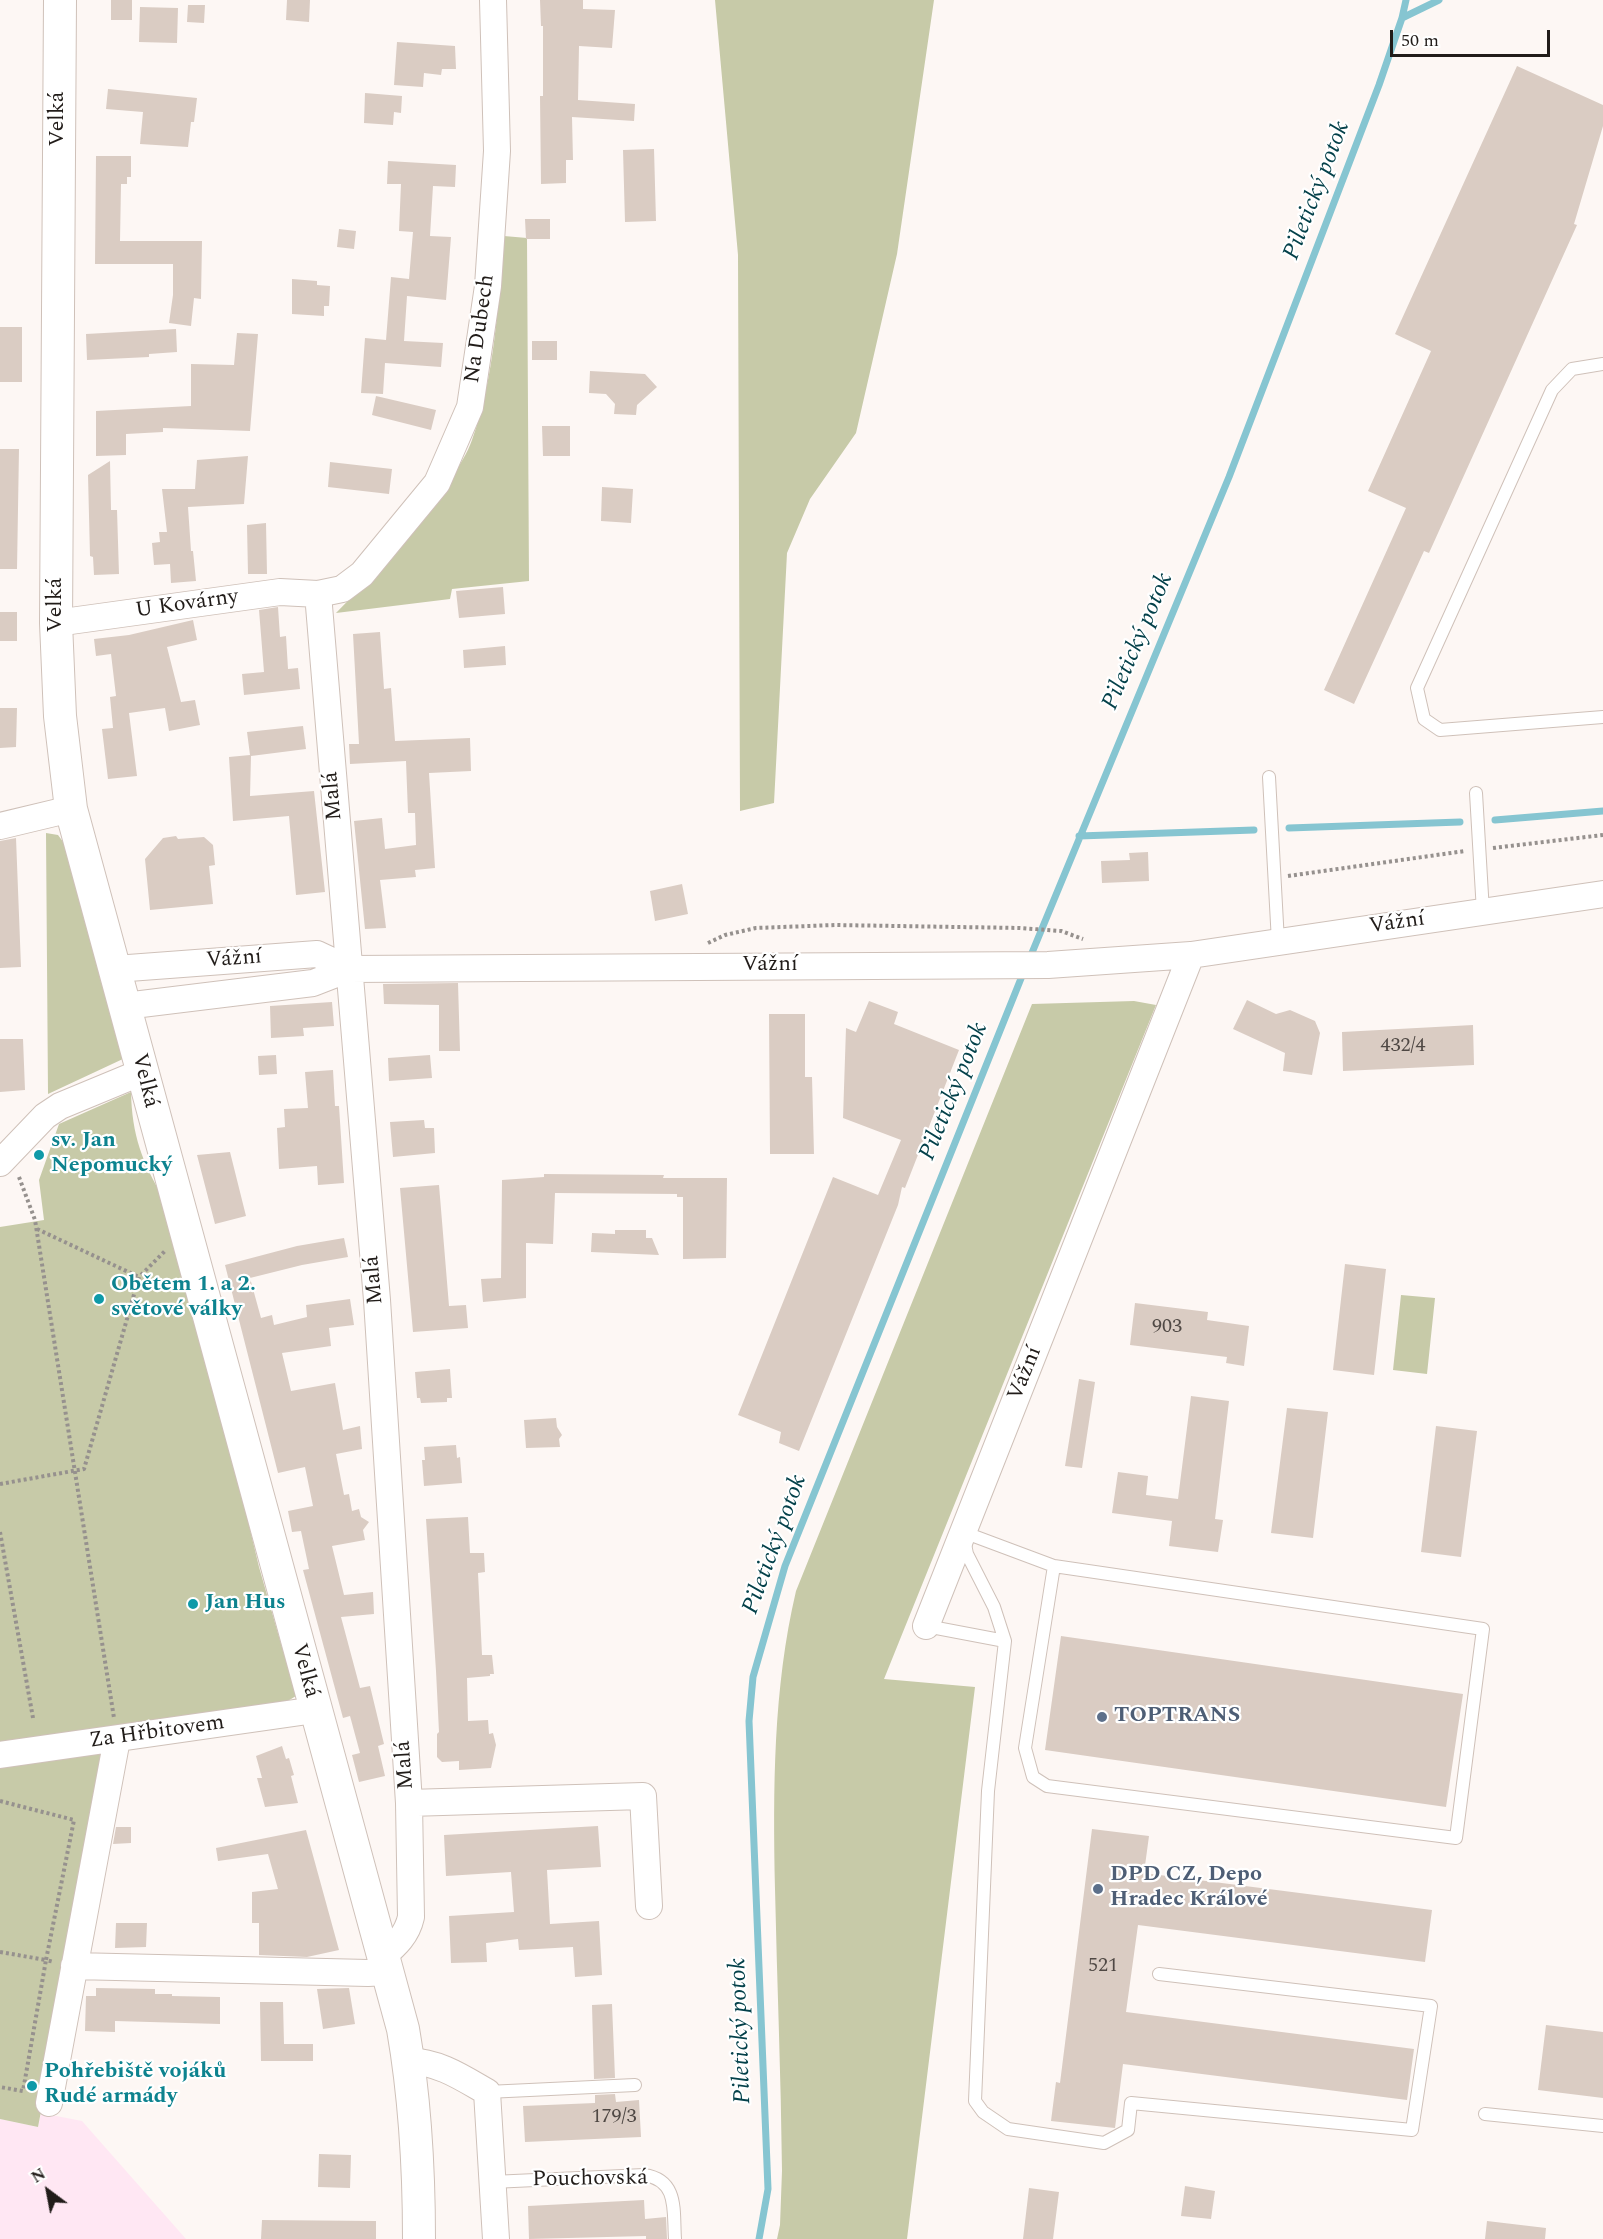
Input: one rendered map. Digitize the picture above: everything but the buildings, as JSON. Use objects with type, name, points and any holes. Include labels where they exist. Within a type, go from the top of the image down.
[{"type":"street","name":"Velká","points":[[60,0],[56,623],[60,716],[71,809],[384,1964]]},
{"type":"street","name":"Na Dubech","points":[[318,594],[342,589],[362,574],[437,483],[470,407],[488,286],[497,151],[493,0]]},
{"type":"street","name":"U Kovárny","points":[[56,623],[280,592],[318,594]]},
{"type":"street","name":"Malá","points":[[318,594],[377,1300],[409,1803],[411,1917],[409,1927],[384,1964]]},
{"type":"street","points":[[0,826],[71,809]]},
{"type":"street","name":"Vážní","points":[[126,1006],[313,983],[349,969],[1048,965],[1191,955],[1603,894]]},
{"type":"street","name":"Vážní","points":[[115,969],[317,954],[349,969]]},
{"type":"street","name":"Vážní","points":[[926,1626],[1191,955]]},
{"type":"street","points":[[5,1158],[45,1116],[60,1106],[142,1072]]},
{"type":"street","name":"Za Hřbitovem","points":[[0,1755],[315,1710]]},
{"type":"street","points":[[49,2103],[117,1740]]},
{"type":"street","points":[[409,1803],[643,1796],[649,1906]]},
{"type":"street","points":[[74,1966],[368,1973],[384,1964],[402,2029],[408,2061],[419,2184],[419,2239]]},
{"type":"street","points":[[408,2061],[425,2062],[443,2067],[487,2092],[496,2239]]},
{"type":"lane","points":[[1603,364],[1572,369],[1552,390],[1417,688],[1424,719],[1440,730],[1603,717]]},
{"type":"lane","points":[[1269,777],[1278,942]]},
{"type":"lane","points":[[1476,794],[1484,912]]},
{"type":"lane","points":[[963,1532],[1054,1566],[1483,1629],[1456,1838],[1047,1786],[1033,1777],[1024,1748],[1054,1566]]},
{"type":"lane","points":[[963,1532],[967,1554],[994,1607],[1005,1641],[988,1791],[975,2101],[982,2112],[1008,2129],[1104,2143],[1128,2130],[1131,2103],[1412,2130],[1431,2006],[1159,1974]]},
{"type":"lane","points":[[926,1626],[1005,1641]]},
{"type":"lane","points":[[487,2092],[635,2085]]},
{"type":"lane","points":[[1485,2114],[1603,2126]]},
{"type":"lane","name":"Pouchovská","points":[[492,2182],[654,2176],[670,2190],[673,2201],[675,2239]]},
{"type":"path","points":[[1274,878],[1480,849],[1603,835]]},
{"type":"path","points":[[684,967],[708,943],[725,935],[756,928],[835,925],[1020,928],[1062,931]]},
{"type":"path","points":[[5,1158],[35,1220],[117,1740]]},
{"type":"path","points":[[36,1229],[139,1277]]},
{"type":"path","points":[[0,1484],[84,1469],[139,1277],[185,1231]]},
{"type":"path","points":[[0,1532],[33,1718]]},
{"type":"path","points":[[0,1801],[74,1820],[23,2091],[0,2087]]},
{"type":"path","points":[[0,1952],[74,1966]]},
{"type":"shaded area","points":[[41,2113],[82,2121],[186,2239],[0,2239],[0,2119],[38,2127]]},
{"type":"green space","points":[[715,0],[934,0],[897,254],[856,433],[810,499],[787,553],[774,803],[740,811],[738,255]]},
{"type":"green space","points":[[504,236],[527,238],[529,581],[452,589],[450,599],[336,613],[424,512],[451,478],[468,450],[480,416],[491,365]]},
{"type":"green space","points":[[46,833],[58,835],[72,854],[125,1058],[48,1094]]},
{"type":"green space","points":[[1134,1001],[1156,1005],[884,1679],[975,1687],[907,2239],[777,2239],[780,2225],[782,2171],[775,1889],[776,1739],[788,1628],[796,1591],[1032,1004]]},
{"type":"green space","points":[[131,1092],[136,1135],[144,1160],[164,1199],[224,1420],[259,1567],[296,1696],[281,1705],[0,1745],[0,1227],[44,1220],[39,1180],[59,1124]]},
{"type":"green space","points":[[1401,1295],[1435,1298],[1427,1374],[1393,1370]]},
{"type":"green space","points":[[101,1753],[108,1760],[38,2127],[0,2119],[0,1767]]},
{"type":"waterway","name":"Piletický potok","points":[[1029,960],[1229,477],[1379,85],[1406,0]]},
{"type":"waterway","points":[[1402,18],[1439,0]]},
{"type":"waterway","points":[[1495,820],[1603,811]]},
{"type":"waterway","points":[[1289,828],[1460,822]]},
{"type":"waterway","points":[[1079,836],[1254,830]]},
{"type":"waterway","name":"Piletický potok","points":[[759,2239],[768,2189],[749,1721],[753,1677],[785,1566],[1024,971]]},
{"type":"place","name":"sv. Jan Nepomucký","points":[[39,1155]]},
{"type":"place","name":"Obětem 1. a 2. světové války","points":[[99,1299]]},
{"type":"place","name":"Jan Hus","points":[[193,1604]]},
{"type":"place","name":"TOPTRANS","points":[[1102,1717]]},
{"type":"place","name":"DPD CZ, Depo Hradec Králové","points":[[1098,1889]]},
{"type":"place","name":"Pohřebiště vojáků Rudé armády","points":[[32,2086]]}]
